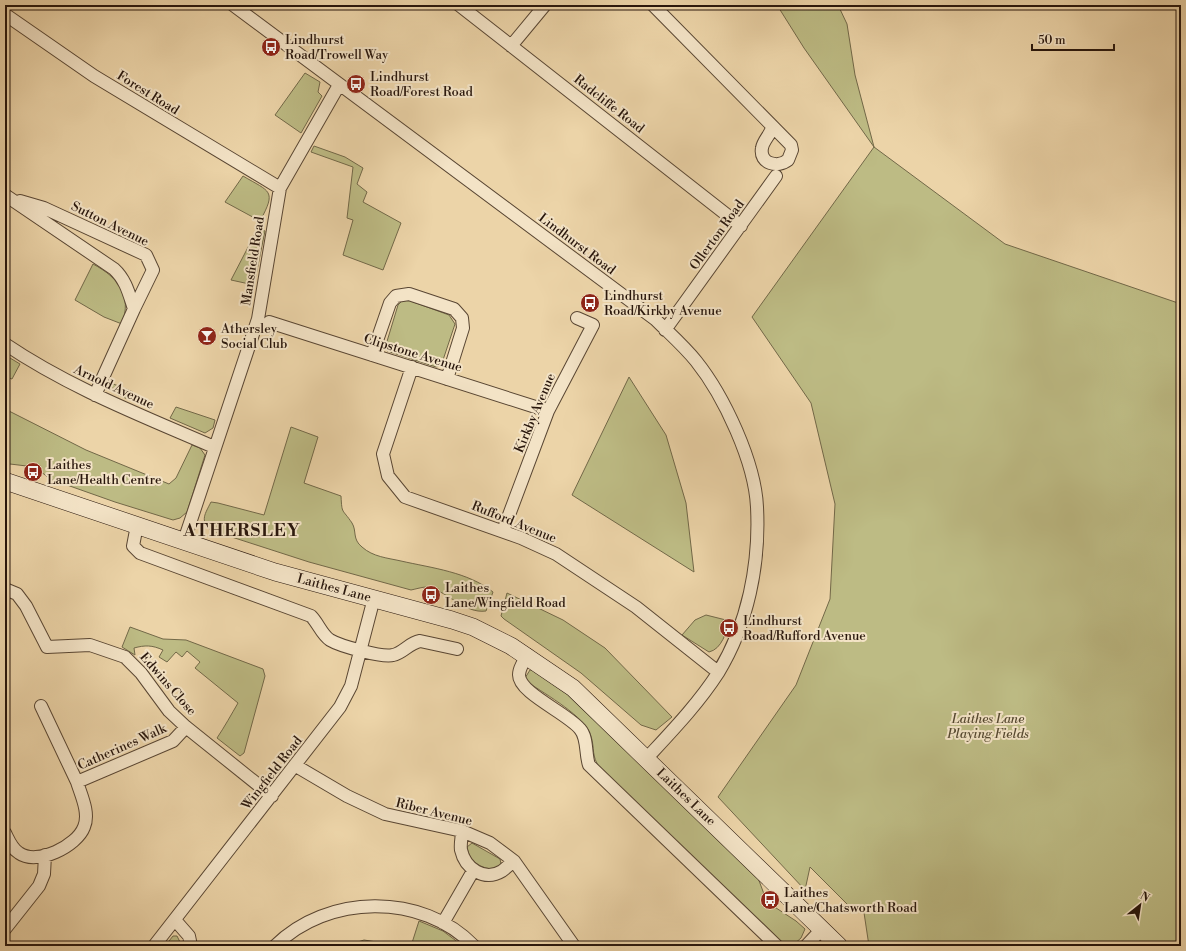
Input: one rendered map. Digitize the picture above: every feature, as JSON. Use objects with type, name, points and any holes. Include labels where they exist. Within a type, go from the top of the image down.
[{"type":"main road","name":"Laithes Lane","points":[[5,481],[275,572],[374,598],[473,627],[502,640],[528,655],[573,688],[839,946]]},
{"type":"street","name":"Lindhurst Road","points":[[233,5],[656,320],[696,361],[725,406],[744,450],[752,478],[757,506],[756,549],[751,590],[742,624],[718,672],[687,714],[646,758]]},
{"type":"street","name":"Radcliffe Road","points":[[459,5],[741,226]]},
{"type":"street","points":[[511,46],[545,5]]},
{"type":"street","points":[[652,5],[772,128]]},
{"type":"street","name":"Forest Road","points":[[6,14],[94,76],[280,188]]},
{"type":"street","name":"Mansfield Road","points":[[184,541],[214,447],[258,319],[280,188],[339,85]]},
{"type":"street","name":"Ollerton Road","points":[[665,330],[776,176]]},
{"type":"street","name":"Sutton Avenue","points":[[6,196],[114,269],[122,276],[134,309]]},
{"type":"street","name":"Sutton Avenue","points":[[6,196],[44,208],[146,255],[153,270],[95,395]]},
{"type":"street","points":[[372,355],[390,303],[396,296],[409,294],[454,309],[462,318],[463,328],[447,379]]},
{"type":"street","name":"Kirkby Avenue","points":[[503,531],[548,411],[593,325],[576,318]]},
{"type":"street","name":"Clipstone Avenue","points":[[269,322],[548,411]]},
{"type":"street","name":"Arnold Avenue","points":[[5,344],[27,359],[95,395],[214,447]]},
{"type":"street","name":"Rufford Avenue","points":[[412,367],[382,454],[388,476],[405,497],[503,531],[556,554],[661,626],[718,672]]},
{"type":"street","points":[[137,525],[133,546],[140,553],[312,616],[329,639],[360,649],[393,656],[414,642],[420,640],[457,649]]},
{"type":"street","name":"Edwins Close","points":[[5,589],[17,594],[26,606],[47,647],[90,645],[124,657],[141,673],[169,711],[186,727],[272,796]]},
{"type":"street","name":"Wingfield Road","points":[[154,946],[296,766],[340,707],[351,686],[374,598]]},
{"type":"street","points":[[528,655],[520,670],[521,684],[526,690],[560,712],[581,729],[584,734],[586,757],[589,764],[777,946]]},
{"type":"street","name":"Catherines Walk","points":[[42,706],[77,782],[173,741],[186,727]]},
{"type":"street","name":"Riber Avenue","points":[[296,766],[347,796],[385,814],[462,831],[490,842],[514,861],[574,946]]},
{"type":"street","points":[[5,834],[11,845],[19,854],[35,857],[62,849],[76,838],[84,827],[86,812],[77,782]]},
{"type":"street","points":[[462,831],[461,849],[466,861],[473,871],[486,875],[501,872],[514,861]]},
{"type":"street","points":[[5,929],[39,886],[44,874],[45,855]]},
{"type":"street","points":[[444,923],[473,871]]},
{"type":"street","points":[[275,946],[289,932],[320,916],[351,907],[387,906],[422,912],[444,923],[474,946]]},
{"type":"street","points":[[175,920],[189,936],[191,946]]},
{"type":"street","points":[[806,946],[821,930]]},
{"type":"green space","points":[[777,5],[838,5],[847,24],[855,75],[874,147],[804,48]]},
{"type":"green space","points":[[305,73],[320,82],[318,92],[322,96],[301,133],[275,115]]},
{"type":"green space","points":[[314,146],[345,157],[363,168],[357,184],[367,192],[363,202],[401,223],[383,270],[343,255],[353,220],[347,218],[353,167],[311,152]]},
{"type":"green space","name":"Laithes Lane Playing Fields","points":[[874,147],[1005,244],[1181,304],[1181,946],[869,946],[863,906],[850,907],[810,867],[805,890],[718,797],[796,685],[830,599],[835,504],[811,403],[752,317]]},
{"type":"green space","points":[[243,176],[265,189],[268,193],[268,203],[260,221],[225,202]]},
{"type":"green space","points":[[258,228],[265,231],[254,285],[231,280]]},
{"type":"green space","points":[[93,264],[110,275],[121,288],[125,304],[125,314],[122,324],[104,317],[75,300]]},
{"type":"green space","points":[[408,300],[449,315],[455,324],[441,366],[436,367],[387,351],[385,348],[398,305],[402,301]]},
{"type":"green space","points":[[5,355],[20,364],[12,379],[5,377]]},
{"type":"green space","points":[[629,377],[666,435],[686,503],[694,572],[572,495]]},
{"type":"green space","points":[[111,383],[133,392],[130,400],[115,392],[111,387]]},
{"type":"green space","points":[[176,407],[215,420],[213,428],[205,433],[170,418]]},
{"type":"green space","points":[[7,410],[86,450],[169,484],[176,478],[192,445],[200,448],[205,455],[187,512],[180,518],[173,520],[115,502],[50,479],[35,467],[10,464],[5,460],[5,413]]},
{"type":"green space","points":[[291,427],[318,437],[304,483],[341,496],[343,511],[352,523],[357,541],[362,547],[381,557],[461,575],[483,585],[493,592],[486,611],[478,611],[463,606],[435,589],[427,587],[411,590],[309,562],[210,530],[205,523],[204,517],[211,502],[264,515]]},
{"type":"green space","points":[[507,593],[563,620],[605,648],[672,717],[656,730],[641,725],[581,673],[504,619],[501,616]]},
{"type":"green space","points":[[706,615],[730,621],[720,644],[709,652],[682,635],[695,620]]},
{"type":"green space","points":[[130,627],[163,639],[186,640],[263,669],[265,676],[244,753],[240,756],[217,738],[238,703],[195,668],[200,662],[187,651],[182,657],[176,652],[167,662],[159,657],[163,650],[159,648],[142,646],[134,648],[135,655],[122,647]]},
{"type":"green space","points":[[538,669],[571,696],[758,878],[767,902],[796,921],[805,929],[801,938],[793,945],[785,945],[600,768],[595,760],[591,736],[588,729],[564,706],[529,683],[525,678],[530,670]]},
{"type":"green space","points":[[472,843],[500,859],[501,864],[495,869],[490,869],[476,864],[470,857],[467,847]]},
{"type":"green space","points":[[419,921],[443,931],[459,943],[456,946],[411,946]]},
{"type":"green space","points":[[173,936],[177,936],[182,946],[165,946]]},
{"type":"green space","points":[[364,940],[402,946],[345,946]]},
{"type":"place","name":"Lindhurst Road/Trowell Way","points":[[271,47]]},
{"type":"place","name":"Lindhurst Road/Forest Road","points":[[356,84]]},
{"type":"place","name":"Lindhurst Road/Kirkby Avenue","points":[[590,303]]},
{"type":"place","name":"Athersley Social Club","points":[[207,336]]},
{"type":"place","name":"Laithes Lane/Health Centre","points":[[33,472]]},
{"type":"place","name":"Laithes Lane/Wingfield Road","points":[[431,595]]},
{"type":"place","name":"Lindhurst Road/Rufford Avenue","points":[[729,628]]},
{"type":"place","name":"Laithes Lane/Chatsworth Road","points":[[770,900]]},
{"type":"district","name":"ATHERSLEY","points":[[242,531]]}]
